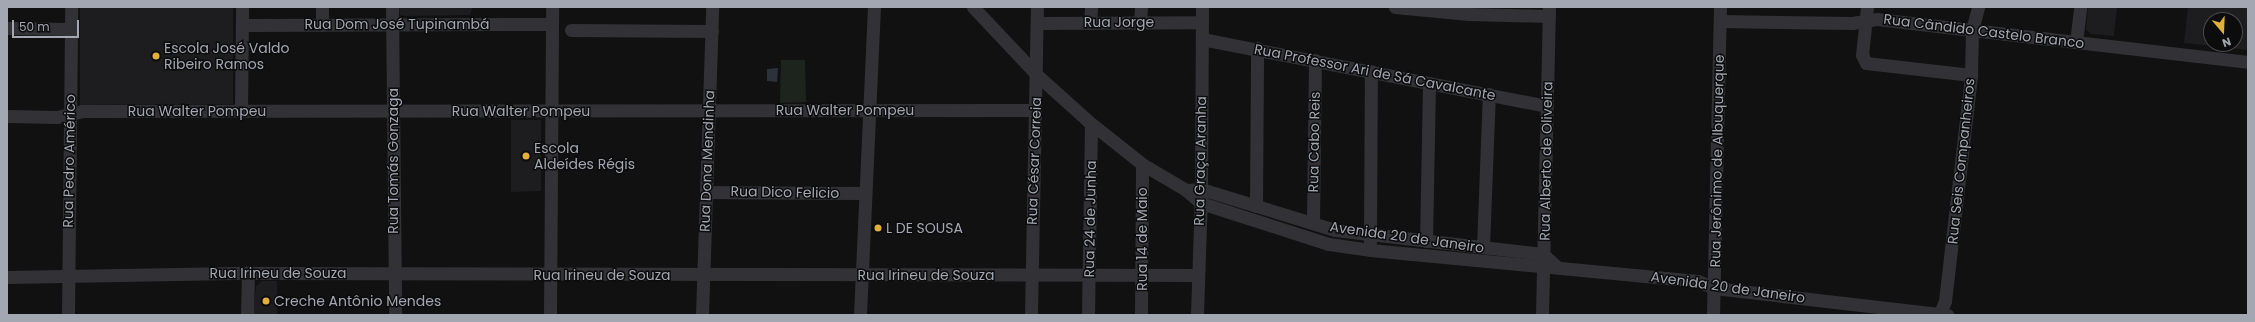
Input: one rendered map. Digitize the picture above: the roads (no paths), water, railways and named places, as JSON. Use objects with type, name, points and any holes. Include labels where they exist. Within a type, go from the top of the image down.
[{"type":"street","name":"Rua Pedro Américo","points":[[68,315],[67,275],[71,7]]},
{"type":"street","points":[[241,111],[242,7]]},
{"type":"street","points":[[322,7],[322,25]]},
{"type":"street","name":"Rua Tomás Gonzaga","points":[[392,7],[395,315]]},
{"type":"street","points":[[550,315],[550,112],[552,7]]},
{"type":"street","name":"Rua Dona Mendinha","points":[[702,315],[700,299],[704,275],[712,7]]},
{"type":"street","points":[[860,315],[867,110],[874,7]]},
{"type":"street","name":"Avenida 20 de Janeiro","points":[[974,7],[1037,75],[1091,124],[1142,164],[1186,190],[1201,203],[1329,244],[1370,250],[1543,267],[1556,266],[1698,281],[1714,288],[1874,311],[1942,315]]},
{"type":"street","name":"Rua César Correia","points":[[1031,315],[1038,7]]},
{"type":"street","points":[[1090,23],[1091,7]]},
{"type":"street","points":[[1140,22],[1141,7]]},
{"type":"street","name":"Rua Graça Aranha","points":[[1197,315],[1197,275],[1201,203],[1202,7]]},
{"type":"street","points":[[1395,7],[1469,14],[1549,12]]},
{"type":"street","name":"Rua Jerônimo de Albuquerque","points":[[1713,315],[1720,7]]},
{"type":"street","points":[[1867,7],[1862,55],[1866,63],[1971,75]]},
{"type":"street","name":"Rua Seis Companheiros","points":[[1942,315],[1945,301],[1971,75],[1972,30],[1978,7]]},
{"type":"street","points":[[2076,42],[2080,7]]},
{"type":"street","name":"Rua Alberto de Oliveira","points":[[1542,315],[1549,12]]},
{"type":"street","name":"Rua Cândido Castelo Branco","points":[[1720,21],[1852,23],[1877,19],[2248,62]]},
{"type":"street","name":"Rua Jorge","points":[[1037,23],[1202,22]]},
{"type":"street","name":"Rua Dom José Tupinambá","points":[[243,25],[551,24]]},
{"type":"street","points":[[7,28],[70,29]]},
{"type":"street","points":[[571,30],[712,31]]},
{"type":"street","name":"Rua Professor Ari de Sá Cavalcante","points":[[1202,39],[1257,48],[1547,106]]},
{"type":"street","points":[[1256,206],[1257,48]]},
{"type":"street","name":"Rua Cabo Reis","points":[[1313,223],[1315,60]]},
{"type":"street","points":[[1370,250],[1371,71]]},
{"type":"street","points":[[1426,241],[1429,83]]},
{"type":"street","points":[[1483,247],[1489,94]]},
{"type":"street","name":"Rua Walter Pompeu","points":[[7,116],[57,117],[82,111],[550,112],[708,110],[1035,110]]},
{"type":"street","name":"Rua 24 de Junha","points":[[1088,315],[1091,124]]},
{"type":"street","name":"Rua 14 de Maio","points":[[1141,315],[1142,164]]},
{"type":"street","name":"Avenida 20 de Janeiro","points":[[1186,190],[1201,188],[1336,230],[1543,254]]},
{"type":"street","name":"Rua Dico Felicio","points":[[706,192],[864,193]]},
{"type":"street","points":[[1543,254],[1556,266]]},
{"type":"street","points":[[246,315],[248,273]]},
{"type":"street","name":"Rua Irineu de Souza","points":[[7,277],[248,273],[550,275],[1197,275]]},
{"type":"place","name":"Escola José Valdo Ribeiro Ramos","points":[[156,56]]},
{"type":"place","name":"Escola Aldeídes Régis","points":[[526,156]]},
{"type":"place","name":"L DE SOUSA","points":[[878,228]]},
{"type":"place","name":"Creche Antônio Mendes","points":[[266,301]]}]
